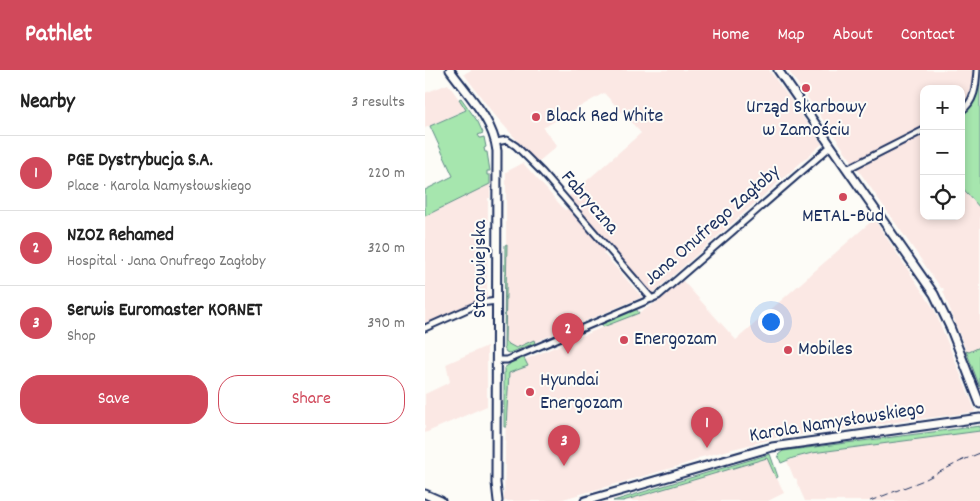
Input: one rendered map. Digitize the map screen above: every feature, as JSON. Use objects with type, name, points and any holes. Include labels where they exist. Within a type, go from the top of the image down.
[{"type":"street","name":"Starowiejska","points":[[449,70],[488,122],[496,142],[498,160],[496,483],[494,490],[496,501]]},
{"type":"street","points":[[778,70],[939,302],[980,404]]},
{"type":"street","points":[[965,108],[971,102],[977,70]]},
{"type":"street","points":[[847,169],[920,132]]},
{"type":"street","name":"Fabryczna","points":[[496,142],[507,140],[516,146],[542,172],[652,299]]},
{"type":"street","name":"Jana Onufrego Zagłoby","points":[[497,360],[507,360],[652,299],[831,146]]},
{"type":"street","points":[[425,328],[481,303],[497,301]]},
{"type":"street","name":"Karola Namysłowskiego","points":[[585,501],[772,446],[980,418]]},
{"type":"street","points":[[425,494],[441,501]]},
{"type":"shaded area","name":"Black Red White","points":[[471,70],[769,70],[822,144],[652,294],[567,198],[641,133],[604,93],[543,128],[557,146],[537,163],[492,112],[464,74]]},
{"type":"shaded area","points":[[788,70],[974,70],[973,90],[965,106],[965,85],[920,85],[920,133],[918,135],[920,137],[920,220],[965,220],[965,191],[980,208],[980,379],[969,352],[966,351],[944,290]]},
{"type":"shaded area","points":[[448,84],[466,109],[425,128],[425,93]]},
{"type":"shaded area","points":[[523,163],[565,210],[570,208],[607,250],[603,253],[642,297],[516,349],[505,343],[506,172]]},
{"type":"shaded area","points":[[490,184],[490,198],[488,198],[487,298],[425,326],[425,216]]},
{"type":"shaded area","points":[[874,219],[934,309],[975,410],[974,412],[776,438],[698,458],[679,466],[556,501],[504,501],[507,367],[642,311],[657,302],[682,280],[736,340]]},
{"type":"shaded area","points":[[487,346],[487,406],[425,433],[425,394],[450,382],[446,364]]},
{"type":"shaded area","points":[[980,431],[980,501],[805,501],[797,479],[794,478],[787,461],[812,453]]},
{"type":"shaded area","points":[[767,458],[784,493],[768,501],[623,501]]},
{"type":"green space","points":[[980,70],[980,208],[965,191],[965,109],[972,103]]},
{"type":"green space","points":[[461,98],[478,122],[483,133],[478,135],[480,138],[484,137],[486,147],[484,148],[485,152],[487,152],[490,171],[487,171],[487,175],[490,175],[490,184],[425,216],[425,190],[453,176],[430,126],[466,110],[459,99]]},
{"type":"green space","points":[[507,244],[505,342],[516,348],[534,340],[535,343],[509,353],[504,348],[505,245]]},
{"type":"green space","points":[[636,309],[639,313],[603,327],[603,322]]},
{"type":"green space","points":[[980,347],[980,387],[966,351],[969,352]]},
{"type":"green space","points":[[519,357],[524,358],[528,366],[509,373],[506,427],[504,427],[504,368],[510,364],[510,361]]},
{"type":"green space","points":[[980,426],[980,431],[812,453],[781,463],[778,455],[783,451]]},
{"type":"green space","points":[[770,454],[778,477],[776,478],[767,458],[623,501],[613,501]]},
{"type":"railway","points":[[961,461],[980,453]]},
{"type":"railway","points":[[870,501],[924,480],[967,458]]},
{"type":"place","name":"Urząd Skarbowy w Zamościu","points":[[806,88]]},
{"type":"place","name":"Black Red White","points":[[536,117]]},
{"type":"place","name":"METAL-Bud","points":[[843,197]]},
{"type":"place","name":"Energozam","points":[[624,340]]},
{"type":"place","name":"Mobiles","points":[[788,350]]},
{"type":"place","name":"NZOZ Rehamed","points":[[568,354]]},
{"type":"place","name":"Hyundai Energozam","points":[[530,392]]},
{"type":"place","name":"PGE Dystrybucja S.A.","points":[[707,448]]},
{"type":"place","name":"Serwis Euromaster KORNET","points":[[564,466]]}]
